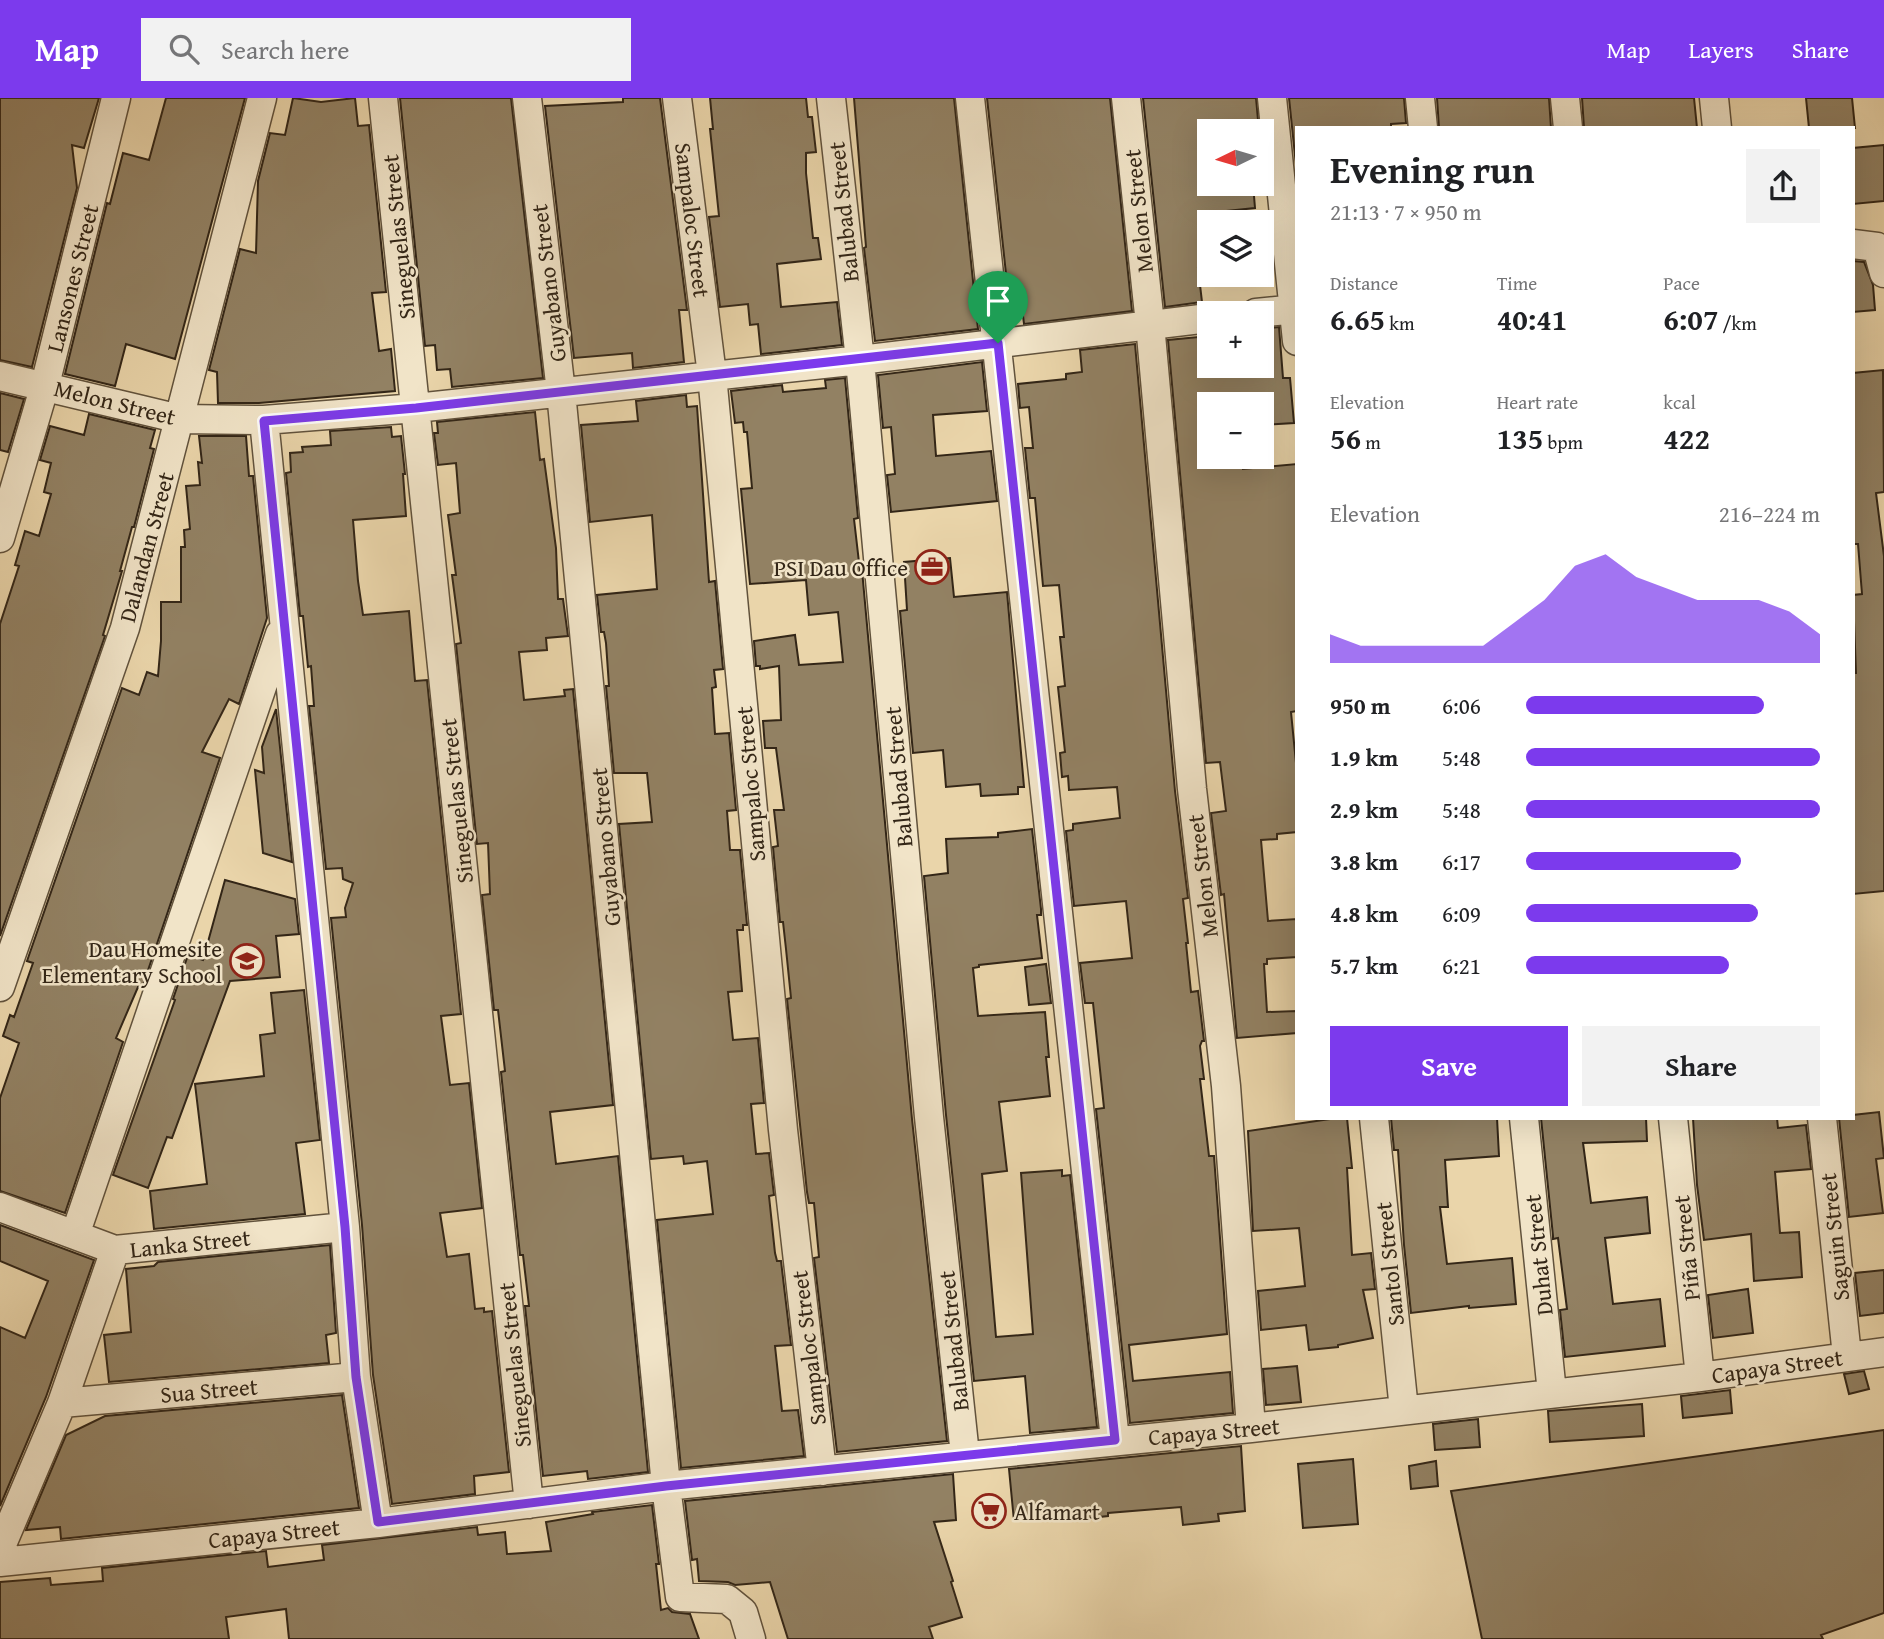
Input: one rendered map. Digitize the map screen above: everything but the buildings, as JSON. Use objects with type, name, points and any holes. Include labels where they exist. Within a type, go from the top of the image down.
[{"type":"street","name":"Lansones Street","points":[[0,538],[45,385],[116,98]]},
{"type":"street","name":"Dalandan Street","points":[[0,987],[125,628],[262,98]]},
{"type":"street","name":"Sineguelas Street","points":[[383,98],[529,1504]]},
{"type":"street","name":"Guyabano Street","points":[[527,98],[561,392],[666,1486],[680,1597],[727,1599],[743,1612],[751,1639]]},
{"type":"street","name":"Sampaloc Street","points":[[677,98],[712,375],[781,1116],[822,1471]]},
{"type":"street","name":"Balubad Street","points":[[831,98],[860,360],[928,1103],[965,1455]]},
{"type":"street","points":[[970,98],[1115,1440]]},
{"type":"street","name":"Melon Street","points":[[1126,98],[1150,324],[1192,789],[1226,1086],[1251,1428]]},
{"type":"street","points":[[1272,98],[1295,309],[1274,311]]},
{"type":"street","points":[[1420,98],[1423,126]]},
{"type":"street","points":[[1565,98],[1568,126]]},
{"type":"street","points":[[1714,98],[1717,126]]},
{"type":"street","name":"Melon Street","points":[[0,376],[180,419],[264,421],[416,408],[860,360],[1197,319]]},
{"type":"street","points":[[264,421],[345,1227],[356,1377],[378,1522]]},
{"type":"street","points":[[75,1235],[284,624]]},
{"type":"street","name":"Santol Street","points":[[1374,1120],[1404,1410]]},
{"type":"street","name":"Duhat Street","points":[[1524,1120],[1552,1392]]},
{"type":"street","name":"Piña Street","points":[[1672,1120],[1700,1377]]},
{"type":"street","name":"Saguin Street","points":[[1822,1120],[1847,1356]]},
{"type":"street","name":"Lanka Street","points":[[0,1207],[115,1250],[345,1227]]},
{"type":"street","points":[[0,1549],[62,1403],[115,1250]]},
{"type":"street","name":"Capaya Street","points":[[0,1562],[378,1522],[666,1486],[1251,1428],[1700,1377],[1884,1352]]},
{"type":"street","name":"Sua Street","points":[[62,1403],[356,1377]]},
{"type":"place","name":"PSI Dau Office","points":[[932,567]]},
{"type":"place","name":"Dau Homesite Elementary School","points":[[247,961]]},
{"type":"place","name":"Alfamart","points":[[989,1511]]},
{"type":"route","points":[[998,343],[1115,1440],[666,1486],[378,1522],[356,1377],[345,1227],[264,421],[416,408],[998,343]]}]
